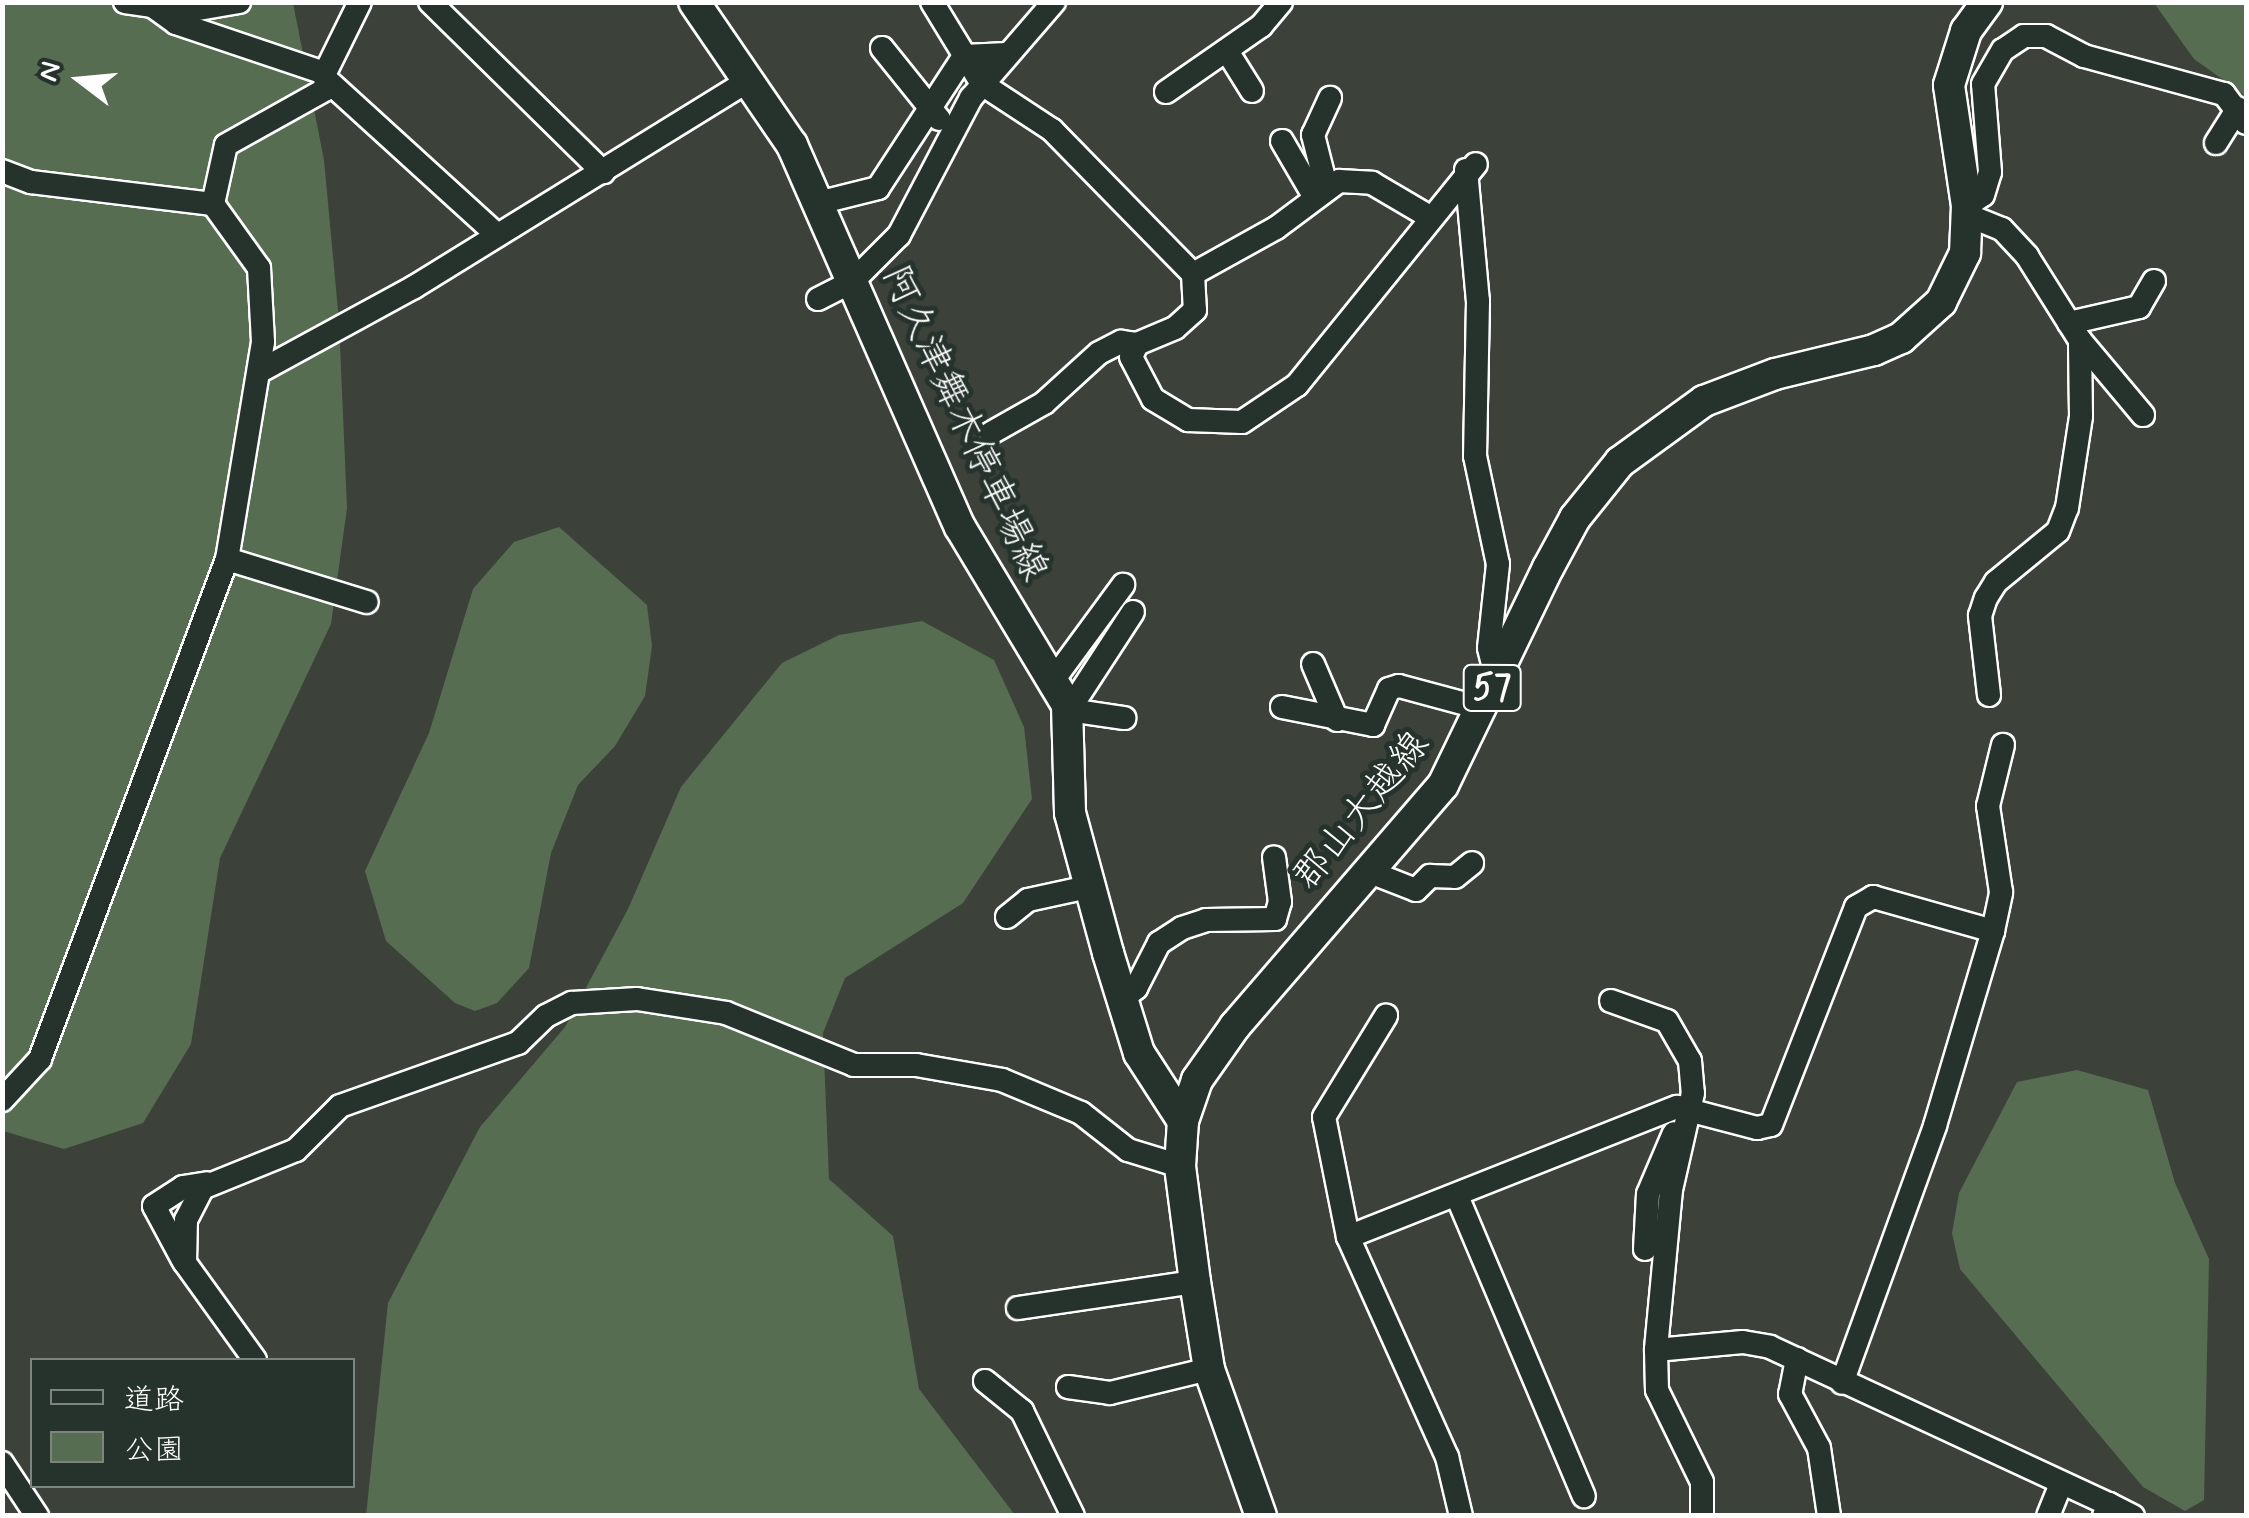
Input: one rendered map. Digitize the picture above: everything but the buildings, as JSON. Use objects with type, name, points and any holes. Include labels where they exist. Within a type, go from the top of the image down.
[{"type":"main road","name":"阿久津舞木停車場線","points":[[694,2],[792,145],[960,527],[1069,710],[1070,813],[1122,999],[1147,1068],[1183,1120]]},
{"type":"main road","name":"郡山大越線","points":[[1261,1516],[1210,1369],[1195,1282],[1180,1166],[1183,1120],[1197,1080],[1219,1046],[1442,785],[1484,709],[1575,518],[1620,462],[1704,401],[1901,338],[1941,302],[1965,253],[1967,210],[1949,85],[1966,31],[1987,2]]},
{"type":"street","points":[[125,2],[187,11],[239,2]]},
{"type":"street","points":[[212,204],[230,140],[326,89],[327,77],[360,2]]},
{"type":"street","points":[[430,2],[604,172]]},
{"type":"street","points":[[932,2],[982,84],[1052,130],[1193,274],[1194,310],[1137,344],[1121,342],[1099,353],[1044,403],[991,433]]},
{"type":"street","points":[[818,299],[853,281],[900,235],[982,84],[1054,2]]},
{"type":"street","points":[[1166,92],[1226,51],[1281,2]]},
{"type":"street","points":[[154,7],[176,23],[327,77],[497,235]]},
{"type":"street","points":[[2143,415],[2075,331],[2002,229],[1967,210],[1983,196],[1990,172],[1983,84],[2003,50],[2024,36],[2046,36],[2094,59],[2224,94],[2242,116],[2216,143]]},
{"type":"street","points":[[882,48],[929,110],[954,130]]},
{"type":"street","points":[[1226,51],[1252,91]]},
{"type":"street","points":[[964,56],[1007,54]]},
{"type":"street","points":[[818,203],[878,188],[964,56]]},
{"type":"street","points":[[262,370],[604,172],[746,82]]},
{"type":"street","points":[[1320,191],[1313,135],[1330,98]]},
{"type":"street","points":[[1282,140],[1320,191]]},
{"type":"street","points":[[1137,344],[1134,370],[1164,409],[1216,425],[1251,418],[1297,385],[1471,167],[1478,301],[1476,456],[1498,564],[1488,648],[1496,677]]},
{"type":"street","points":[[2,171],[31,182],[212,204],[259,268],[262,370],[227,559],[40,1059],[2,1100]]},
{"type":"street","points":[[1193,274],[1276,228],[1320,191],[1350,178],[1372,182],[1430,218]]},
{"type":"street","points":[[2075,331],[2139,307],[2154,281]]},
{"type":"street","points":[[1990,694],[1980,616],[1986,598],[1996,582],[2058,531],[2067,508],[2082,416],[2075,331]]},
{"type":"street","points":[[227,559],[367,602]]},
{"type":"street","points":[[1054,679],[1123,585]]},
{"type":"street","points":[[1124,718],[1069,710],[1133,612]]},
{"type":"street","points":[[1314,664],[1337,720]]},
{"type":"street","points":[[1282,708],[1373,725],[1393,686],[1484,709]]},
{"type":"street","points":[[1842,1383],[1936,1126],[1993,930],[2002,892],[1988,806],[2003,745]]},
{"type":"street","points":[[1122,999],[1136,988],[1159,943],[1182,928],[1206,920],[1275,919],[1280,902],[1274,857]]},
{"type":"street","points":[[1370,872],[1416,890],[1430,876],[1455,876],[1472,863]]},
{"type":"street","points":[[1007,917],[1028,900],[1092,886]]},
{"type":"street","points":[[1348,1237],[1691,1106],[1757,1128],[1776,1120],[1856,908],[1865,898],[1993,930]]},
{"type":"street","points":[[254,1358],[184,1263],[154,1206],[183,1188],[296,1150],[340,1106],[518,1043],[557,1008],[619,1000],[726,1013],[854,1066],[916,1064],[1002,1080],[1081,1114],[1128,1150],[1180,1166]]},
{"type":"street","points":[[1610,1001],[1675,1030],[1690,1061],[1691,1106],[1671,1190],[1656,1390],[1702,1482],[1702,1516]]},
{"type":"street","points":[[1386,1016],[1324,1117],[1348,1237],[1447,1457],[1460,1516]]},
{"type":"street","points":[[1645,1248],[1648,1194],[1691,1106]]},
{"type":"street","points":[[184,1263],[186,1220],[207,1183]]},
{"type":"street","points":[[1456,1196],[1584,1496]]},
{"type":"street","points":[[1018,1308],[1195,1282]]},
{"type":"street","points":[[1656,1350],[1758,1343],[2061,1483],[2106,1510],[2134,1516]]},
{"type":"street","points":[[1797,1359],[1790,1394],[1819,1448],[1829,1516]]},
{"type":"street","points":[[1068,1387],[1110,1393],[1210,1369]]},
{"type":"street","points":[[985,1381],[1022,1412],[1073,1516]]},
{"type":"street","points":[[2,1463],[36,1516]]},
{"type":"street","points":[[2048,1516],[2061,1483]]},
{"type":"green space","points":[[2,3],[293,3],[324,160],[339,321],[347,508],[331,624],[220,858],[191,1044],[143,1123],[64,1149],[3,1131]]},
{"type":"green space","points":[[2154,3],[2246,3],[2246,96],[2194,59]]},
{"type":"green space","points":[[559,527],[647,605],[652,646],[645,696],[615,746],[578,785],[551,853],[529,968],[497,1003],[475,1011],[455,1003],[386,941],[365,871],[429,733],[473,589],[514,542]]},
{"type":"green space","points":[[922,621],[994,660],[1024,727],[1032,799],[963,903],[845,978],[823,1033],[829,1179],[893,1236],[919,1389],[1015,1515],[366,1516],[388,1303],[480,1127],[565,1027],[628,909],[681,787],[782,663],[839,635]]},
{"type":"green space","points":[[2077,1070],[2148,1090],[2175,1183],[2209,1259],[2204,1500],[2185,1511],[2143,1487],[1960,1269],[1952,1233],[1959,1193],[2017,1082]]}]
